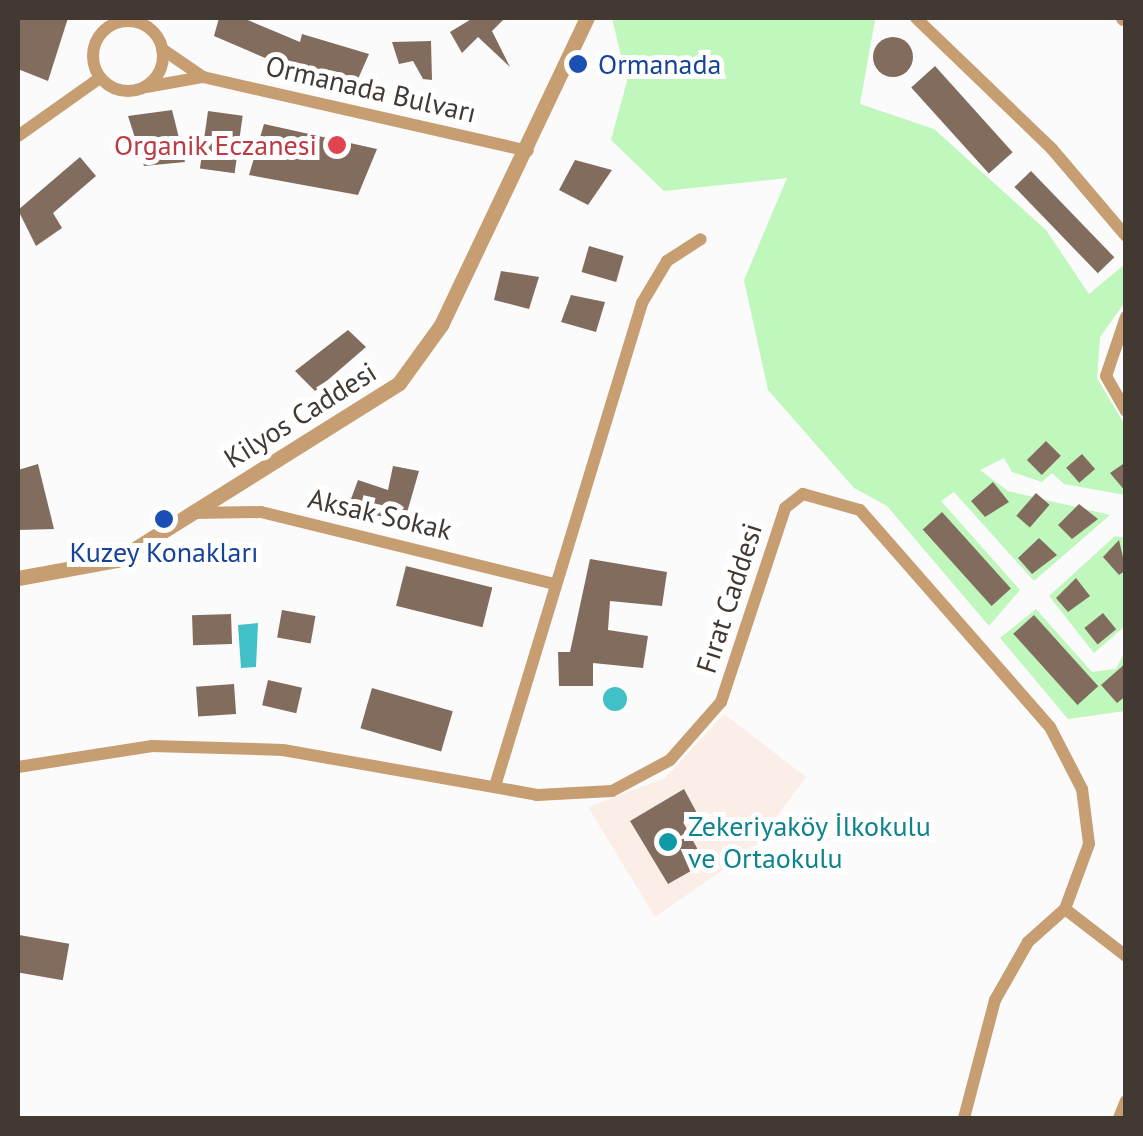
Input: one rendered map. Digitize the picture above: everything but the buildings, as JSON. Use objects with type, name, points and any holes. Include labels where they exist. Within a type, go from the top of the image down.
[{"type":"street","name":"Kilyos Caddesi","points":[[18,578],[116,560],[399,383],[441,324],[528,151],[544,95],[586,18]]},
{"type":"street","points":[[916,18],[1052,149],[1126,236]]},
{"type":"street","points":[[119,20],[151,30],[162,50],[159,72],[142,88],[120,90],[100,78],[95,44],[119,20]]},
{"type":"street","name":"Ormanada Bulvarı","points":[[162,50],[203,77],[528,151]]},
{"type":"street","name":"Ormanada Bulvarı","points":[[142,88],[203,77]]},
{"type":"street","points":[[18,136],[100,78]]},
{"type":"street","points":[[495,786],[642,303],[667,262],[701,239]]},
{"type":"street","points":[[1126,316],[1106,376],[1126,411]]},
{"type":"street","name":"Fırat Caddesi","points":[[18,768],[152,746],[283,750],[578,796],[649,777],[670,760],[722,702],[785,508],[803,494],[828,498],[860,510],[899,546],[1050,727],[1082,789],[1090,844],[1065,909],[1028,942],[994,1000],[964,1118]]},
{"type":"street","name":"Aksak Sokak","points":[[191,513],[261,512],[554,584]]},
{"type":"street","points":[[1065,909],[1126,956]]},
{"type":"street","points":[[1119,1118],[1126,1101]]},
{"type":"shaded area","points":[[724,714],[806,777],[754,848],[655,917],[588,807],[665,778]]},
{"type":"green space","points":[[612,18],[875,20],[860,104],[934,129],[1046,230],[1089,294],[1125,264],[1125,302],[1100,337],[1097,378],[1125,425],[1125,495],[1064,484],[1052,473],[1042,482],[1012,472],[1004,458],[980,470],[1008,491],[1110,515],[1034,581],[954,492],[941,501],[1020,590],[989,626],[887,506],[854,488],[768,390],[744,280],[787,178],[664,191],[611,140],[627,81]]},
{"type":"green space","points":[[1115,536],[1125,538],[1125,626],[1094,653],[1049,596]]},
{"type":"green space","points":[[1036,609],[1092,672],[1116,669],[1125,651],[1125,711],[1068,719],[1000,638]]},
{"type":"water","points":[[258,623],[256,667],[241,668],[238,625]]},
{"type":"water","points":[[615,687],[627,699],[615,711],[603,699]]},
{"type":"place","name":"Ormanada","points":[[578,64]]},
{"type":"place","name":"Organik Eczanesi","points":[[337,145]]},
{"type":"place","name":"Kuzey Konakları","points":[[164,519]]},
{"type":"place","name":"Zekeriyaköy İlkokulu ve Ortaokulu","points":[[668,842]]}]
